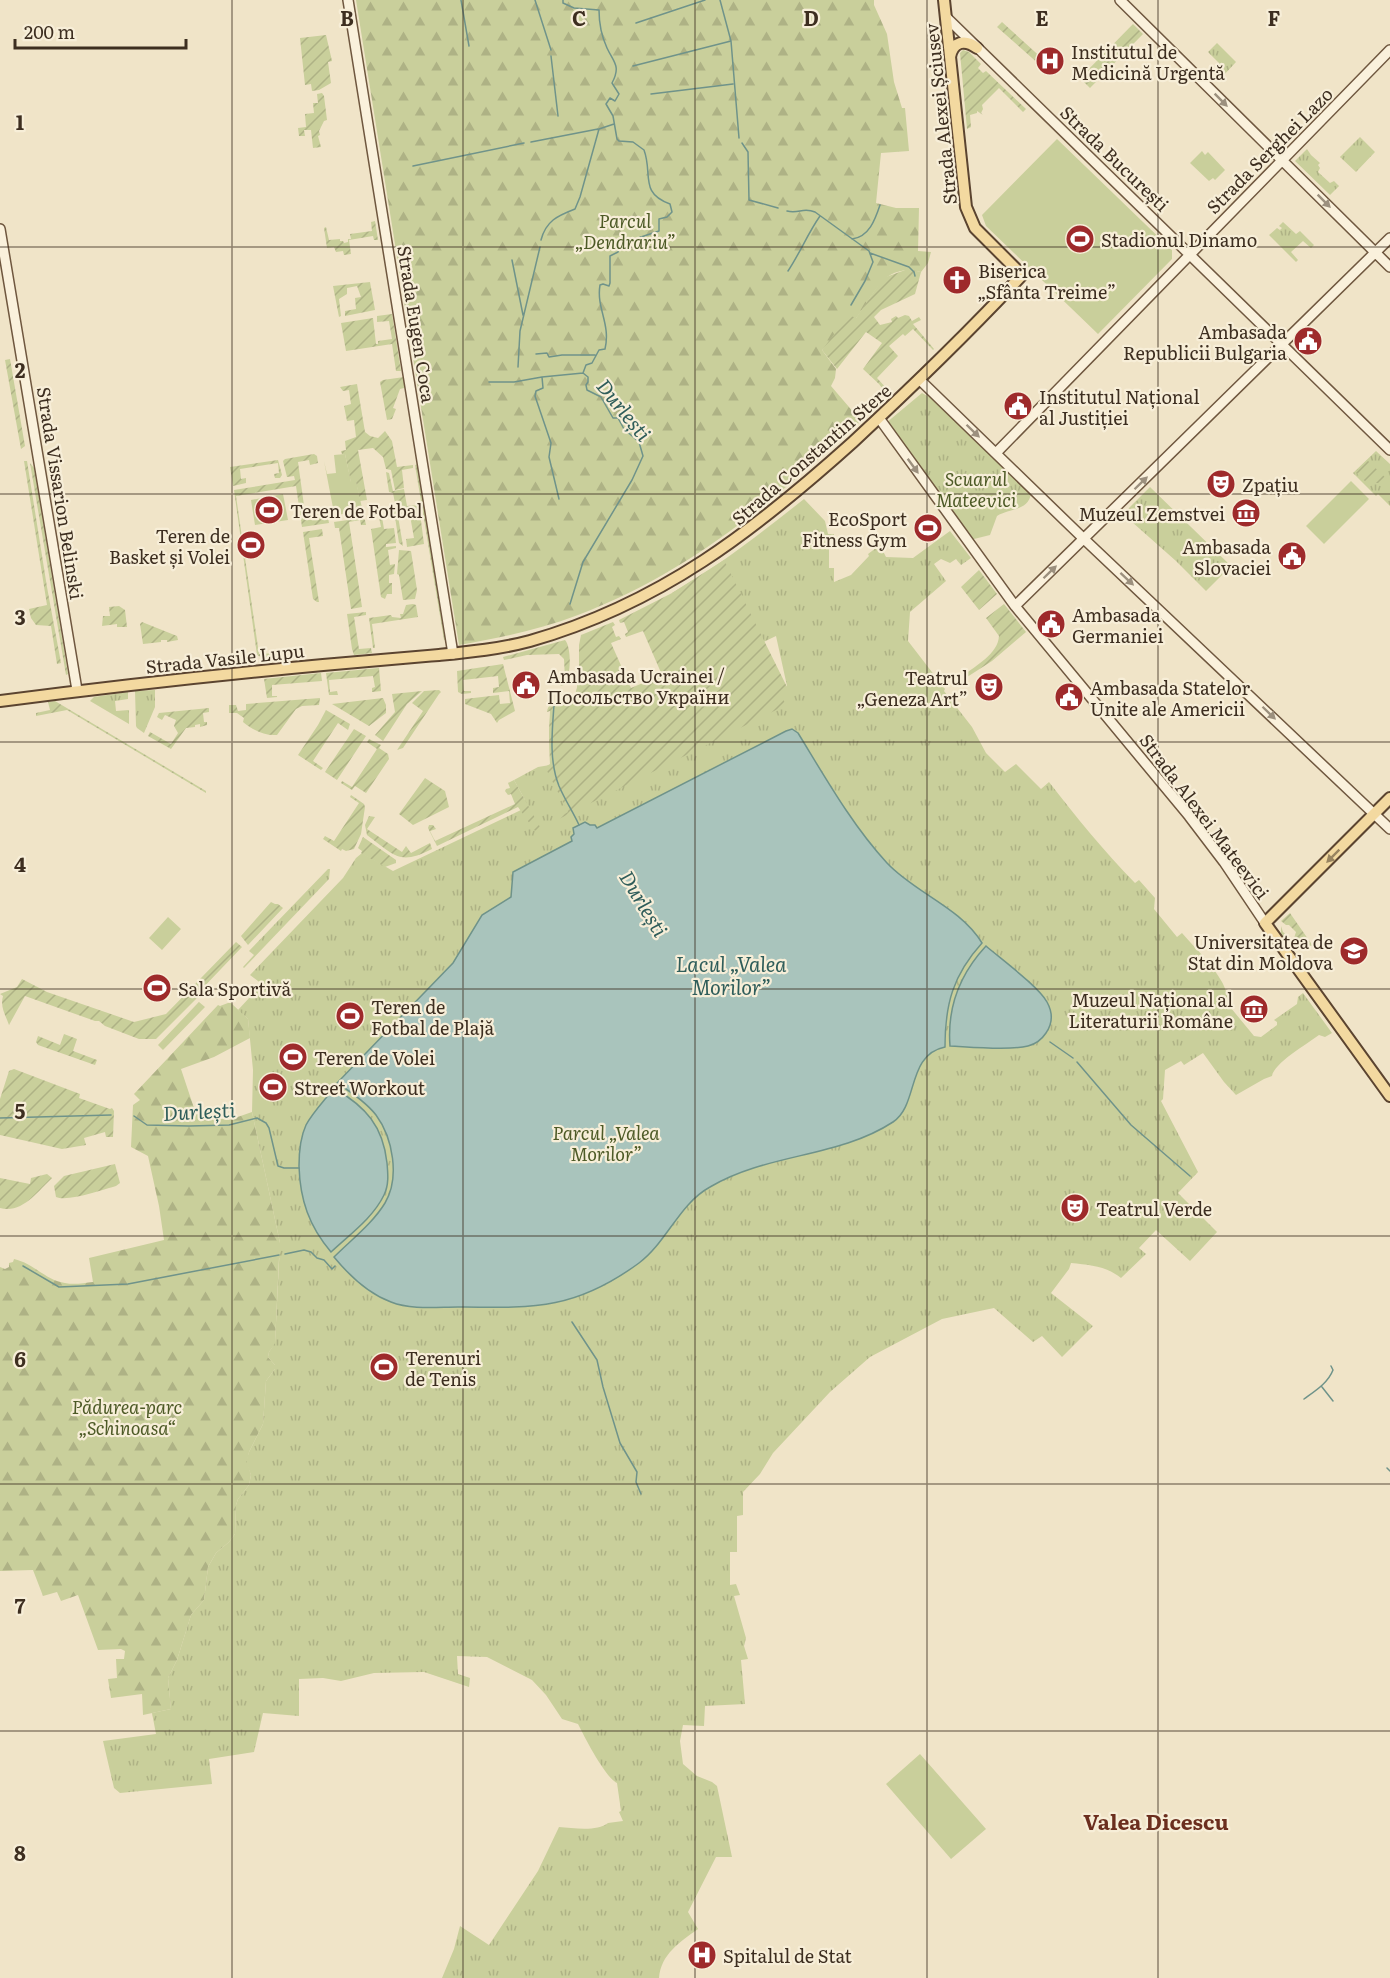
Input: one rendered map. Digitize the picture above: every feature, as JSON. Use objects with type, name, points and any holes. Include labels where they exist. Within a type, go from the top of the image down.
[{"type":"main road","name":"Strada Eugen Coca","points":[[348,0],[453,654]]},
{"type":"main road","name":"Strada Alexei Șciusev","points":[[944,0],[968,213],[975,228],[1022,275]]},
{"type":"main road","points":[[1120,0],[1390,267]]},
{"type":"main road","name":"Strada București","points":[[946,17],[1390,450]]},
{"type":"main road","points":[[950,58],[952,49],[959,43],[968,42],[977,48]]},
{"type":"main road","name":"Strada Serghei Lazo","points":[[996,453],[1390,50]]},
{"type":"main road","name":"Strada Vissarion Belinski","points":[[0,229],[76,690]]},
{"type":"main road","points":[[1015,606],[1390,238]]},
{"type":"main road","name":"Strada Constantin Stere","points":[[453,654],[488,650],[548,635],[584,623],[623,607],[694,568],[746,532],[797,492],[920,380],[1022,275]]},
{"type":"main road","points":[[920,380],[1390,829]]},
{"type":"main road","name":"Strada Alexei Mateevici","points":[[879,418],[1015,606],[1189,816],[1224,862],[1265,923],[1390,1095]]},
{"type":"main road","name":"Strada Vasile Lupu","points":[[0,701],[76,690],[254,671],[453,654]]},
{"type":"main road","points":[[1265,923],[1390,798]]},
{"type":"green space","name":"Parcul „Dendrariu”","points":[[356,0],[874,0],[887,34],[894,82],[902,108],[905,108],[909,151],[881,153],[876,203],[896,208],[919,208],[918,251],[931,252],[928,263],[921,272],[908,270],[898,272],[882,282],[857,317],[822,350],[836,369],[831,386],[861,421],[763,506],[694,556],[658,578],[619,598],[549,625],[459,645]]},
{"type":"green space","points":[[1002,22],[1045,61],[1041,66],[997,27]]},
{"type":"green space","points":[[1133,24],[1143,34],[1090,88],[1080,78]]},
{"type":"green space","points":[[326,35],[332,61],[328,62],[331,83],[312,91],[311,84],[305,85],[300,38]]},
{"type":"green space","points":[[1217,43],[1236,62],[1223,76],[1216,70],[1219,63],[1208,52]]},
{"type":"green space","points":[[963,50],[969,52],[981,64],[978,68],[983,73],[986,71],[1026,109],[1023,112],[999,88],[982,105],[983,115],[977,111],[970,115],[971,127],[967,129],[960,53]]},
{"type":"green space","points":[[322,93],[327,120],[324,121],[319,131],[321,147],[313,148],[311,130],[304,130],[305,136],[299,136],[298,128],[306,127],[305,114],[314,113],[313,103],[318,103],[317,94]]},
{"type":"green space","points":[[1360,137],[1375,152],[1356,172],[1340,157]]},
{"type":"green space","name":"Stadionul Dinamo","points":[[1057,139],[1172,250],[1172,259],[1098,334],[986,226],[982,215]]},
{"type":"green space","points":[[1307,149],[1320,163],[1318,172],[1330,183],[1334,181],[1339,186],[1330,195],[1295,161]]},
{"type":"green space","points":[[1202,151],[1205,155],[1208,152],[1225,170],[1215,180],[1213,178],[1209,181],[1190,163]]},
{"type":"green space","points":[[375,221],[378,240],[374,240],[373,236],[349,240],[351,254],[344,255],[343,251],[336,252],[334,247],[327,248],[324,228],[326,227],[329,240],[340,239],[344,243],[348,242],[348,239],[351,239],[350,234],[372,231],[371,222]]},
{"type":"green space","points":[[1283,222],[1296,234],[1300,231],[1314,245],[1311,248],[1303,241],[1291,252],[1298,260],[1296,262],[1269,235],[1277,228],[1280,230],[1282,228],[1279,226]]},
{"type":"green space","points":[[908,269],[921,272],[915,294],[881,310],[874,317],[880,325],[892,322],[891,319],[896,316],[898,318],[909,316],[912,321],[919,317],[921,320],[913,324],[934,349],[913,329],[889,346],[898,356],[877,378],[888,390],[885,392],[863,369],[882,343],[866,332],[837,369],[822,350],[849,315],[856,318],[883,278]]},
{"type":"green space","points":[[370,282],[375,310],[345,316],[345,311],[356,309],[355,298],[361,297],[357,286],[347,288],[347,294],[339,299],[341,316],[339,317],[333,286]]},
{"type":"green space","points":[[392,314],[401,371],[396,371],[392,344],[346,351],[341,323],[373,318],[376,344],[378,344],[378,341],[392,339],[389,321],[377,322],[377,316]]},
{"type":"green space","points":[[10,359],[25,446],[21,449],[5,360]]},
{"type":"green space","points":[[404,377],[404,388],[400,389],[393,408],[396,409],[392,419],[387,420],[380,382]]},
{"type":"green space","points":[[357,384],[365,432],[378,438],[385,431],[392,441],[397,467],[413,465],[413,468],[402,470],[404,488],[395,490],[391,470],[386,469],[383,457],[373,448],[358,450],[367,500],[360,501],[356,482],[351,483],[345,454],[341,451],[346,450],[345,441],[356,437],[354,420],[347,421],[344,406],[351,404],[349,390],[343,391],[340,387]]},
{"type":"green space","name":"Scuarul Mateevici","points":[[922,393],[931,398],[1031,493],[1027,503],[1023,506],[997,516],[990,535],[970,540],[886,423]]},
{"type":"green space","points":[[1376,451],[1390,464],[1390,506],[1378,494],[1376,496],[1353,473]]},
{"type":"green space","points":[[314,454],[317,456],[318,463],[310,465],[309,460],[298,462],[306,520],[317,519],[317,514],[327,512],[329,523],[302,527],[296,486],[236,496],[259,654],[279,653],[279,655],[263,658],[257,655],[234,490],[295,480],[294,476],[287,477],[283,461]]},
{"type":"green space","points":[[345,454],[351,482],[356,481],[362,508],[361,511],[336,515],[324,461],[327,474],[336,473],[334,455]]},
{"type":"green space","points":[[278,460],[282,475],[280,478],[275,478],[274,474],[279,473],[278,463],[240,469],[241,479],[246,478],[246,483],[233,486],[230,467]]},
{"type":"green space","points":[[1367,460],[1389,481],[1388,483],[1367,483],[1355,472]]},
{"type":"green space","points":[[24,461],[27,461],[61,663],[57,664],[51,626],[36,625],[29,609],[47,605]]},
{"type":"green space","points":[[30,463],[34,468],[68,674],[66,675]]},
{"type":"green space","points":[[419,464],[447,640],[444,640],[415,465]]},
{"type":"green space","points":[[386,472],[389,473],[393,491],[404,489],[407,506],[419,505],[424,544],[407,547],[406,539],[414,538],[409,510],[408,514],[398,516],[403,546],[399,543],[395,517],[391,509],[396,508],[393,493],[389,492]]},
{"type":"green space","points":[[1351,481],[1369,499],[1324,544],[1306,526]]},
{"type":"green space","points":[[1150,487],[1231,566],[1206,591],[1123,514]]},
{"type":"green space","name":"Teren de Fotbal","points":[[283,494],[288,520],[255,525],[251,500]]},
{"type":"green space","name":"Parcul „Valea Morilor”","points":[[804,499],[825,521],[828,534],[834,534],[834,548],[829,549],[829,568],[834,568],[834,582],[851,575],[869,556],[868,554],[880,545],[886,557],[913,558],[950,531],[971,558],[961,565],[956,559],[950,563],[941,559],[934,564],[946,581],[910,612],[908,641],[972,727],[986,753],[1005,772],[1016,764],[1041,789],[1049,782],[1112,859],[1135,883],[1139,880],[1155,898],[1154,909],[1177,937],[1182,933],[1209,963],[1230,999],[1226,1002],[1254,1036],[1261,1037],[1277,1025],[1274,1020],[1297,1004],[1298,997],[1303,993],[1332,1033],[1325,1037],[1319,1035],[1278,1065],[1272,1076],[1236,1095],[1203,1053],[1184,1065],[1181,1061],[1165,1070],[1161,1101],[1198,1172],[1178,1193],[1217,1232],[1190,1261],[1156,1230],[1139,1248],[1146,1254],[1121,1278],[1091,1265],[1071,1263],[1051,1293],[1093,1326],[1062,1357],[1042,1336],[1033,1342],[994,1308],[942,1319],[870,1357],[830,1392],[773,1453],[760,1474],[743,1492],[743,1515],[737,1516],[737,1552],[730,1552],[730,1585],[736,1584],[740,1595],[734,1596],[746,1638],[744,1646],[748,1659],[741,1660],[745,1704],[705,1706],[704,1726],[683,1725],[680,1741],[683,1764],[697,1776],[717,1786],[732,1857],[716,1857],[688,1912],[698,1929],[667,1955],[659,1978],[442,1978],[454,1949],[460,1926],[489,1945],[538,1871],[559,1827],[598,1828],[608,1823],[623,1821],[619,1812],[621,1811],[617,1783],[601,1765],[578,1724],[562,1719],[546,1695],[532,1680],[487,1657],[457,1656],[458,1674],[470,1678],[469,1687],[424,1672],[374,1673],[341,1681],[323,1678],[299,1679],[299,1716],[263,1713],[254,1752],[209,1759],[212,1784],[120,1793],[114,1788],[103,1741],[156,1734],[152,1713],[171,1709],[168,1678],[177,1660],[191,1615],[204,1600],[208,1567],[216,1553],[235,1534],[236,1505],[249,1485],[251,1475],[246,1462],[263,1424],[266,1381],[275,1369],[275,1365],[268,1357],[275,1343],[280,1243],[252,1112],[253,1070],[248,1019],[238,1010],[262,984],[250,975],[343,878],[362,853],[393,871],[523,809],[525,800],[514,780],[538,767],[550,765],[551,703],[559,700],[560,704],[574,699],[579,680],[631,689],[667,673],[775,697],[787,686],[776,636],[734,656],[672,593],[756,537]]},
{"type":"green space","points":[[381,511],[384,529],[394,528],[396,543],[386,544],[386,547],[396,546],[396,548],[388,550],[390,565],[395,564],[394,574],[389,575],[392,594],[387,594],[385,599],[381,597],[371,529],[381,527],[378,512]]},
{"type":"green space","points":[[362,518],[366,525],[361,525],[360,520],[349,522],[362,607],[351,609],[339,528],[335,528],[334,522]]},
{"type":"green space","points":[[322,529],[323,536],[309,538],[319,602],[317,602],[313,599],[303,532]]},
{"type":"green space","name":"Teren de Basket și Volei","points":[[256,531],[260,557],[245,559],[242,533]]},
{"type":"green space","points":[[399,550],[411,551],[417,590],[415,599],[403,600],[397,574]]},
{"type":"green space","points":[[724,560],[789,691],[783,699],[786,705],[535,831],[518,807],[437,846],[428,828],[429,825],[433,825],[436,829],[430,831],[435,841],[515,804],[511,794],[508,795],[505,791],[510,788],[508,783],[514,780],[540,827],[568,812],[545,767],[550,764],[550,711],[547,712],[549,705],[554,702],[559,700],[560,704],[575,699],[579,677],[581,635],[613,622],[615,625],[612,627],[616,637],[619,636],[621,639],[611,643],[631,688],[662,675],[643,631],[626,637],[625,634],[628,632],[624,622],[620,623],[619,620],[672,593]]},
{"type":"green space","points":[[979,570],[997,594],[979,610],[961,587]]},
{"type":"green space","points":[[1004,604],[1026,632],[992,661],[964,679],[963,676],[986,659],[995,648],[999,636],[986,618]]},
{"type":"green space","points":[[406,605],[416,605],[418,617],[372,624],[375,648],[373,648],[369,618],[391,615],[401,618],[400,614],[403,614]]},
{"type":"green space","points":[[119,606],[125,610],[127,627],[117,627],[117,624],[102,626],[103,616],[110,616],[109,607]]},
{"type":"green space","points":[[366,612],[366,615],[354,617],[359,649],[371,648],[372,653],[354,655],[347,614]]},
{"type":"green space","points":[[142,622],[177,636],[178,640],[167,642],[167,640],[161,640],[161,642],[143,644],[140,624]]},
{"type":"green space","points":[[565,640],[570,656],[569,669],[566,681],[561,686],[559,683],[565,679],[564,659],[559,654],[527,655],[504,660],[503,657]]},
{"type":"green space","points":[[503,664],[515,711],[497,723],[491,714],[465,704],[465,699],[499,695],[500,704],[510,703],[509,691],[493,693],[493,688],[499,687],[498,676],[463,680],[464,691],[471,691],[471,693],[462,694],[458,692],[457,671]]},
{"type":"green space","points":[[379,668],[381,691],[372,692],[372,688],[375,687],[373,676],[329,680],[330,692],[337,691],[338,695],[329,695],[326,673]]},
{"type":"green space","points":[[321,673],[322,681],[272,685],[272,696],[277,697],[267,698],[264,679]]},
{"type":"green space","points":[[155,690],[155,707],[144,733],[136,726],[135,691]]},
{"type":"green space","points":[[439,690],[441,692],[403,748],[397,750],[423,711],[412,703],[424,691]]},
{"type":"green space","points":[[422,691],[407,704],[383,741],[375,735],[395,712],[392,694]]},
{"type":"green space","points":[[128,692],[128,699],[115,701],[116,711],[129,710],[129,724],[90,701],[94,697]]},
{"type":"green space","points":[[320,698],[319,705],[302,706],[296,709],[277,735],[259,732],[243,722],[244,718],[237,713],[229,713],[229,705],[236,705],[238,711],[246,710],[246,704]]},
{"type":"green space","points":[[383,698],[386,713],[369,726],[332,704]]},
{"type":"green space","points":[[55,701],[206,793],[67,710],[36,716],[36,713],[50,710],[48,702]]},
{"type":"green space","points":[[209,708],[209,712],[203,713],[204,722],[207,722],[207,725],[200,727],[200,724],[186,728],[171,749],[148,736],[150,732],[171,744],[178,733],[174,726],[176,720],[165,715],[162,720],[157,717],[159,713]]},
{"type":"green space","points":[[326,710],[350,724],[348,730],[338,723],[313,761],[323,768],[321,770],[298,755]]},
{"type":"green space","points":[[354,729],[366,736],[337,780],[325,772]]},
{"type":"green space","points":[[369,739],[381,745],[379,748],[388,754],[389,759],[366,793],[355,786],[352,790],[341,783],[342,781],[352,787],[377,749],[367,742]]},
{"type":"green space","points":[[425,778],[445,791],[449,807],[413,825],[399,814]]},
{"type":"green space","points":[[351,795],[365,807],[361,834],[354,849],[346,851],[342,849],[341,851],[323,839],[325,836],[334,841],[359,803],[350,797]]},
{"type":"green space","points":[[369,816],[375,817],[367,829],[402,852],[406,846],[411,853],[430,843],[432,849],[412,857],[397,856],[391,853],[367,835],[365,825]]},
{"type":"green space","points":[[363,837],[396,860],[396,863],[385,867],[361,853],[362,851],[358,848]]},
{"type":"green space","points":[[330,869],[329,879],[244,968],[254,955],[249,951]]},
{"type":"green space","points":[[271,902],[283,908],[248,945],[241,936]]},
{"type":"green space","points":[[1290,913],[1313,946],[1288,945],[1281,935],[1281,926],[1283,932],[1290,938],[1294,938],[1296,932],[1281,921]]},
{"type":"green space","points":[[168,917],[181,929],[162,950],[149,938]]},
{"type":"green space","points":[[236,942],[242,947],[198,993],[200,995],[156,1039],[139,1039],[105,1026],[99,1021],[25,996],[9,1025],[3,1011],[3,996],[0,994],[17,987],[22,979],[47,992],[134,1022],[166,1014]]},
{"type":"green space","points":[[199,1002],[205,1007],[163,1050],[158,1045]]},
{"type":"green space","name":"Pădurea-parc „Schinoasa“","points":[[231,1003],[248,1019],[250,1038],[214,1057],[181,1069],[196,1114],[229,1120],[252,1112],[280,1243],[275,1344],[268,1357],[275,1365],[275,1369],[266,1381],[263,1424],[249,1452],[247,1462],[251,1475],[249,1485],[236,1505],[235,1534],[216,1553],[208,1567],[204,1600],[191,1615],[177,1660],[168,1678],[171,1709],[143,1715],[142,1694],[111,1698],[108,1679],[117,1678],[116,1659],[124,1659],[125,1651],[121,1649],[98,1650],[78,1595],[61,1601],[57,1592],[43,1596],[33,1570],[0,1571],[0,1267],[5,1269],[9,1267],[9,1263],[14,1259],[58,1282],[72,1284],[93,1282],[89,1258],[164,1240],[148,1156],[131,1147],[133,1105],[140,1100],[134,1094],[218,1005]]},
{"type":"green space","points":[[64,1034],[77,1039],[73,1051],[97,1060],[95,1065],[38,1045],[36,1042],[38,1036],[60,1045]]},
{"type":"green space","points":[[14,1069],[80,1094],[79,1098],[112,1108],[114,1111],[113,1137],[106,1137],[105,1132],[84,1138],[86,1145],[62,1149],[0,1135],[0,1099],[9,1071]]},
{"type":"green space","points":[[115,1164],[120,1183],[116,1186],[77,1197],[56,1197],[54,1186],[64,1176]]},
{"type":"green space","points":[[47,1174],[52,1178],[29,1200],[15,1208],[0,1208],[0,1178],[30,1184],[31,1178]]},
{"type":"green space","points":[[920,1754],[986,1829],[951,1859],[886,1784]]},
{"type":"water","name":"Lacul „Valea Morilor”","points":[[792,729],[798,733],[851,817],[887,863],[898,874],[962,920],[982,943],[964,967],[953,991],[945,1031],[945,1047],[933,1052],[924,1060],[901,1114],[893,1122],[872,1134],[849,1143],[755,1168],[710,1187],[690,1203],[658,1245],[639,1263],[594,1290],[574,1298],[532,1306],[424,1308],[399,1305],[367,1289],[352,1277],[334,1257],[368,1224],[385,1203],[392,1182],[392,1158],[387,1135],[376,1115],[363,1102],[337,1083],[453,963],[482,915],[511,897],[513,872],[572,841],[573,828],[585,822],[597,828]]},
{"type":"water","points":[[986,946],[1028,981],[1047,1002],[1051,1022],[1043,1037],[1034,1044],[1011,1048],[950,1046],[951,1018],[957,992],[969,968]]},
{"type":"water","points":[[334,1088],[364,1110],[377,1128],[385,1150],[388,1179],[384,1195],[374,1211],[331,1252],[307,1212],[301,1190],[299,1161],[301,1140],[306,1125]]},
{"type":"waterway","points":[[461,0],[469,46]]},
{"type":"waterway","points":[[535,0],[551,50]]},
{"type":"waterway","name":"Durlești","points":[[563,0],[563,3],[574,8],[599,10],[603,38],[616,68],[612,83],[619,94],[615,101],[610,98],[606,104],[613,116],[617,139],[633,142],[644,150],[651,188],[660,200],[670,204],[672,212],[667,217],[659,219],[659,231],[632,240],[625,237],[618,252],[610,256],[609,286],[600,285],[600,301],[606,332],[605,349],[599,350],[592,363],[586,365],[583,373],[588,377],[587,390],[601,397],[613,418],[618,418],[624,429],[639,442],[643,456],[632,480],[583,562],[570,604]]},
{"type":"waterway","points":[[636,23],[705,0]]},
{"type":"waterway","points":[[720,0],[731,41],[739,138]]},
{"type":"waterway","points":[[633,66],[731,41]]},
{"type":"waterway","points":[[551,56],[558,116]]},
{"type":"waterway","points":[[651,94],[733,84]]},
{"type":"waterway","points":[[541,240],[546,228],[553,220],[575,209],[599,129],[614,124]]},
{"type":"waterway","points":[[531,142],[598,129]]},
{"type":"waterway","points":[[413,166],[524,143]]},
{"type":"waterway","points":[[742,143],[748,152],[749,200],[778,208]]},
{"type":"waterway","points":[[852,239],[858,238],[867,231],[880,205]]},
{"type":"waterway","points":[[787,211],[815,212],[869,251],[873,262],[851,305]]},
{"type":"waterway","points":[[788,271],[820,216]]},
{"type":"waterway","points":[[518,367],[520,331],[540,247]]},
{"type":"waterway","points":[[870,253],[909,267],[915,276]]},
{"type":"waterway","points":[[512,260],[523,315]]},
{"type":"waterway","points":[[536,354],[547,353],[549,357],[595,355]]},
{"type":"waterway","points":[[489,382],[514,382],[583,373]]},
{"type":"waterway","points":[[542,377],[543,388],[536,391],[535,396],[551,443],[549,457],[559,499]]},
{"type":"waterway","name":"Durlești","points":[[554,705],[552,746],[554,767],[559,786],[579,825]]},
{"type":"waterway","points":[[1050,1042],[1073,1058]]},
{"type":"waterway","points":[[1077,1062],[1131,1125],[1190,1176]]},
{"type":"waterway","name":"Durlești","points":[[0,1118],[111,1115]]},
{"type":"waterway","name":"Durlești","points":[[134,1116],[147,1125],[189,1126],[229,1125],[257,1118],[266,1123],[269,1128],[278,1166],[299,1168]]},
{"type":"waterway","points":[[285,1254],[304,1250],[324,1260],[332,1269],[335,1266]]},
{"type":"waterway","points":[[23,1266],[59,1287],[128,1284],[279,1255]]},
{"type":"waterway","points":[[572,1322],[597,1360],[620,1443],[637,1472],[636,1482],[641,1494]]},
{"type":"waterway","points":[[1304,1399],[1328,1379],[1333,1370],[1331,1366]]},
{"type":"waterway","points":[[1322,1387],[1333,1401]]},
{"type":"waterway","points":[[1387,1468],[1390,1471]]},
{"type":"place","name":"Institutul de Medicină Urgentă","points":[[1050,61]]},
{"type":"place","name":"Stadionul Dinamo","points":[[1080,239]]},
{"type":"place","name":"Biserica „Sfânta Treime”","points":[[957,280]]},
{"type":"place","name":"Ambasada Republicii Bulgaria","points":[[1308,341]]},
{"type":"place","name":"Institutul Național al Justiției","points":[[1018,406]]},
{"type":"place","name":"Zpațiu","points":[[1221,484]]},
{"type":"place","name":"Teren de Fotbal","points":[[269,510]]},
{"type":"place","name":"Muzeul Zemstvei","points":[[1246,513]]},
{"type":"place","name":"EcoSport Fitness Gym","points":[[928,528]]},
{"type":"place","name":"Teren de Basket și Volei","points":[[251,545]]},
{"type":"place","name":"Ambasada Slovaciei","points":[[1292,556]]},
{"type":"place","name":"Ambasada Germaniei","points":[[1051,624]]},
{"type":"place","name":"Ambasada Ucrainei / Посольство України","points":[[526,685]]},
{"type":"place","name":"Teatrul „Geneza Art”","points":[[989,687]]},
{"type":"place","name":"Ambasada Statelor Unite ale Americii","points":[[1069,697]]},
{"type":"place","name":"Universitatea de Stat din Moldova","points":[[1354,951]]},
{"type":"place","name":"Sala Sportivă","points":[[157,988]]},
{"type":"place","name":"Muzeul Național al Literaturii Române","points":[[1254,1009]]},
{"type":"place","name":"Teren de Fotbal de Plajă","points":[[350,1016]]},
{"type":"place","name":"Teren de Volei","points":[[293,1057]]},
{"type":"place","name":"Street Workout","points":[[273,1087]]},
{"type":"place","name":"Teatrul Verde","points":[[1075,1208]]},
{"type":"place","name":"Terenuri de Tenis","points":[[384,1367]]},
{"type":"place","name":"Spitalul de Stat","points":[[702,1955]]},
{"type":"district","name":"Valea Dicescu","points":[[1156,1820]]}]
